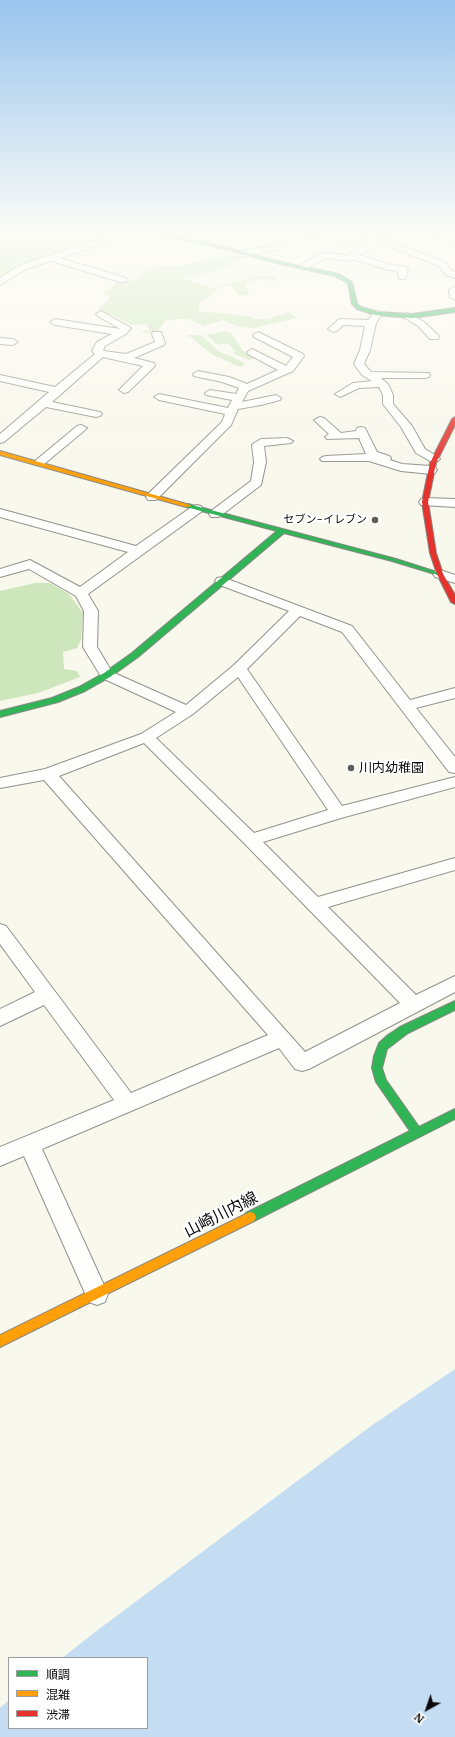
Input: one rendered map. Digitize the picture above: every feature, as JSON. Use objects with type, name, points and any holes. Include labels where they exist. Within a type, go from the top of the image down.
[{"type":"street","points":[[100,354],[97,352],[101,344],[122,332],[126,328],[101,314]]},
{"type":"street","points":[[370,314],[374,319]]},
{"type":"street","points":[[333,329],[340,322],[423,314]]},
{"type":"street","points":[[408,316],[421,324],[434,337]]},
{"type":"street","points":[[374,319],[365,350],[359,364],[370,375],[383,384],[388,395],[388,404],[406,426],[420,451],[432,465]]},
{"type":"street","points":[[54,322],[122,332]]},
{"type":"street","points":[[118,357],[128,357],[156,346],[160,343],[157,334]]},
{"type":"street","points":[[152,497],[228,423],[235,405],[244,389],[289,369],[303,358],[262,337],[277,334]]},
{"type":"street","points":[[0,341],[13,342]]},
{"type":"street","points":[[252,352],[286,370]]},
{"type":"street","points":[[100,354],[150,365],[124,390]]},
{"type":"street","points":[[0,440],[100,354]]},
{"type":"street","points":[[198,374],[225,379],[248,388]]},
{"type":"street","points":[[370,375],[425,375]]},
{"type":"street","points":[[0,378],[57,391]]},
{"type":"street","points":[[340,394],[357,385],[383,384]]},
{"type":"street","points":[[210,393],[235,405]]},
{"type":"street","points":[[159,397],[235,405],[257,403],[276,398]]},
{"type":"street","points":[[44,403],[96,414]]},
{"type":"street","points":[[455,419],[432,465],[425,502],[433,553],[440,574],[455,602]]},
{"type":"street","points":[[320,420],[334,436],[362,432],[372,454],[403,462],[432,465]]},
{"type":"street","points":[[0,424],[14,428]]},
{"type":"street","points":[[39,463],[81,428]]},
{"type":"street","points":[[215,514],[257,482],[260,462],[258,445],[261,442],[287,441]]},
{"type":"street","points":[[0,453],[39,463],[152,497],[394,560],[455,579]]},
{"type":"street","points":[[326,459],[370,457],[401,467],[432,465]]},
{"type":"street","points":[[425,502],[455,503]]},
{"type":"street","points":[[81,593],[197,509]]},
{"type":"street","points":[[0,513],[138,552]]},
{"type":"street","points":[[0,714],[55,700],[82,689],[107,675],[135,655],[282,531]]},
{"type":"street","points":[[0,573],[30,564],[81,593],[91,611],[90,647],[107,675],[188,711]]},
{"type":"street","points":[[0,582],[40,571]]},
{"type":"street","points":[[222,581],[347,629],[455,768]]},
{"type":"street","points":[[0,783],[48,774],[146,737],[188,711],[239,668],[298,610]]},
{"type":"street","points":[[239,668],[338,813]]},
{"type":"street","points":[[407,706],[455,693]]},
{"type":"street","points":[[146,737],[251,840],[413,1004]]},
{"type":"street","points":[[48,774],[282,1038],[302,1063],[455,983]]},
{"type":"street","points":[[251,840],[338,813],[455,782]]},
{"type":"street","points":[[314,905],[455,864]]},
{"type":"street","points":[[0,931],[127,1102]]},
{"type":"street","points":[[0,1018],[47,995]]},
{"type":"street","points":[[417,1133],[381,1082],[377,1068],[383,1046],[404,1030],[455,1005]]},
{"type":"street","points":[[0,1157],[127,1102],[282,1038]]},
{"type":"street","name":"山崎川内線","points":[[0,1341],[97,1294],[455,1114]]},
{"type":"street","points":[[29,1144],[97,1294]]},
{"type":"green space","points":[[109,314],[229,314],[248,316],[255,319],[268,319],[283,314],[292,314],[297,318],[254,328],[236,326],[223,320],[204,326],[189,319],[177,319],[165,321],[157,332],[145,333],[141,331],[150,330],[146,324],[131,325]]},
{"type":"green space","points":[[226,331],[231,333],[243,351],[256,357],[250,360],[234,354],[235,351],[227,343],[218,345],[207,335]]},
{"type":"green space","points":[[188,335],[201,335],[221,353],[231,356],[246,364],[240,367],[213,355]]},
{"type":"green space","points":[[35,583],[50,583],[69,594],[83,613],[81,640],[77,648],[63,652],[64,669],[77,671],[80,677],[38,693],[0,701],[0,591]]},
{"type":"water","points":[[455,1369],[455,1737],[0,1737],[0,1708],[8,1701],[8,1729],[148,1729],[148,1657],[63,1657],[371,1426]]},
{"type":"traffic: fast","points":[[378,314],[412,316],[426,314]]},
{"type":"traffic: fast","points":[[188,506],[394,560],[440,574]]},
{"type":"traffic: fast","points":[[0,714],[55,700],[82,689],[107,675],[135,655],[282,531]]},
{"type":"traffic: fast","points":[[417,1133],[381,1082],[377,1068],[379,1056],[383,1046],[392,1038],[404,1030],[455,1005]]},
{"type":"traffic: fast","points":[[250,1217],[455,1114]]},
{"type":"traffic: slow","points":[[0,453],[188,506]]},
{"type":"traffic: slow","points":[[0,1341],[250,1217]]},
{"type":"traffic: jam","points":[[455,419],[433,463],[425,502],[433,553],[440,574],[455,602]]},
{"type":"place","name":"セブン-イレブン","points":[[375,520]]},
{"type":"place","name":"川内幼稚園","points":[[351,768]]}]
